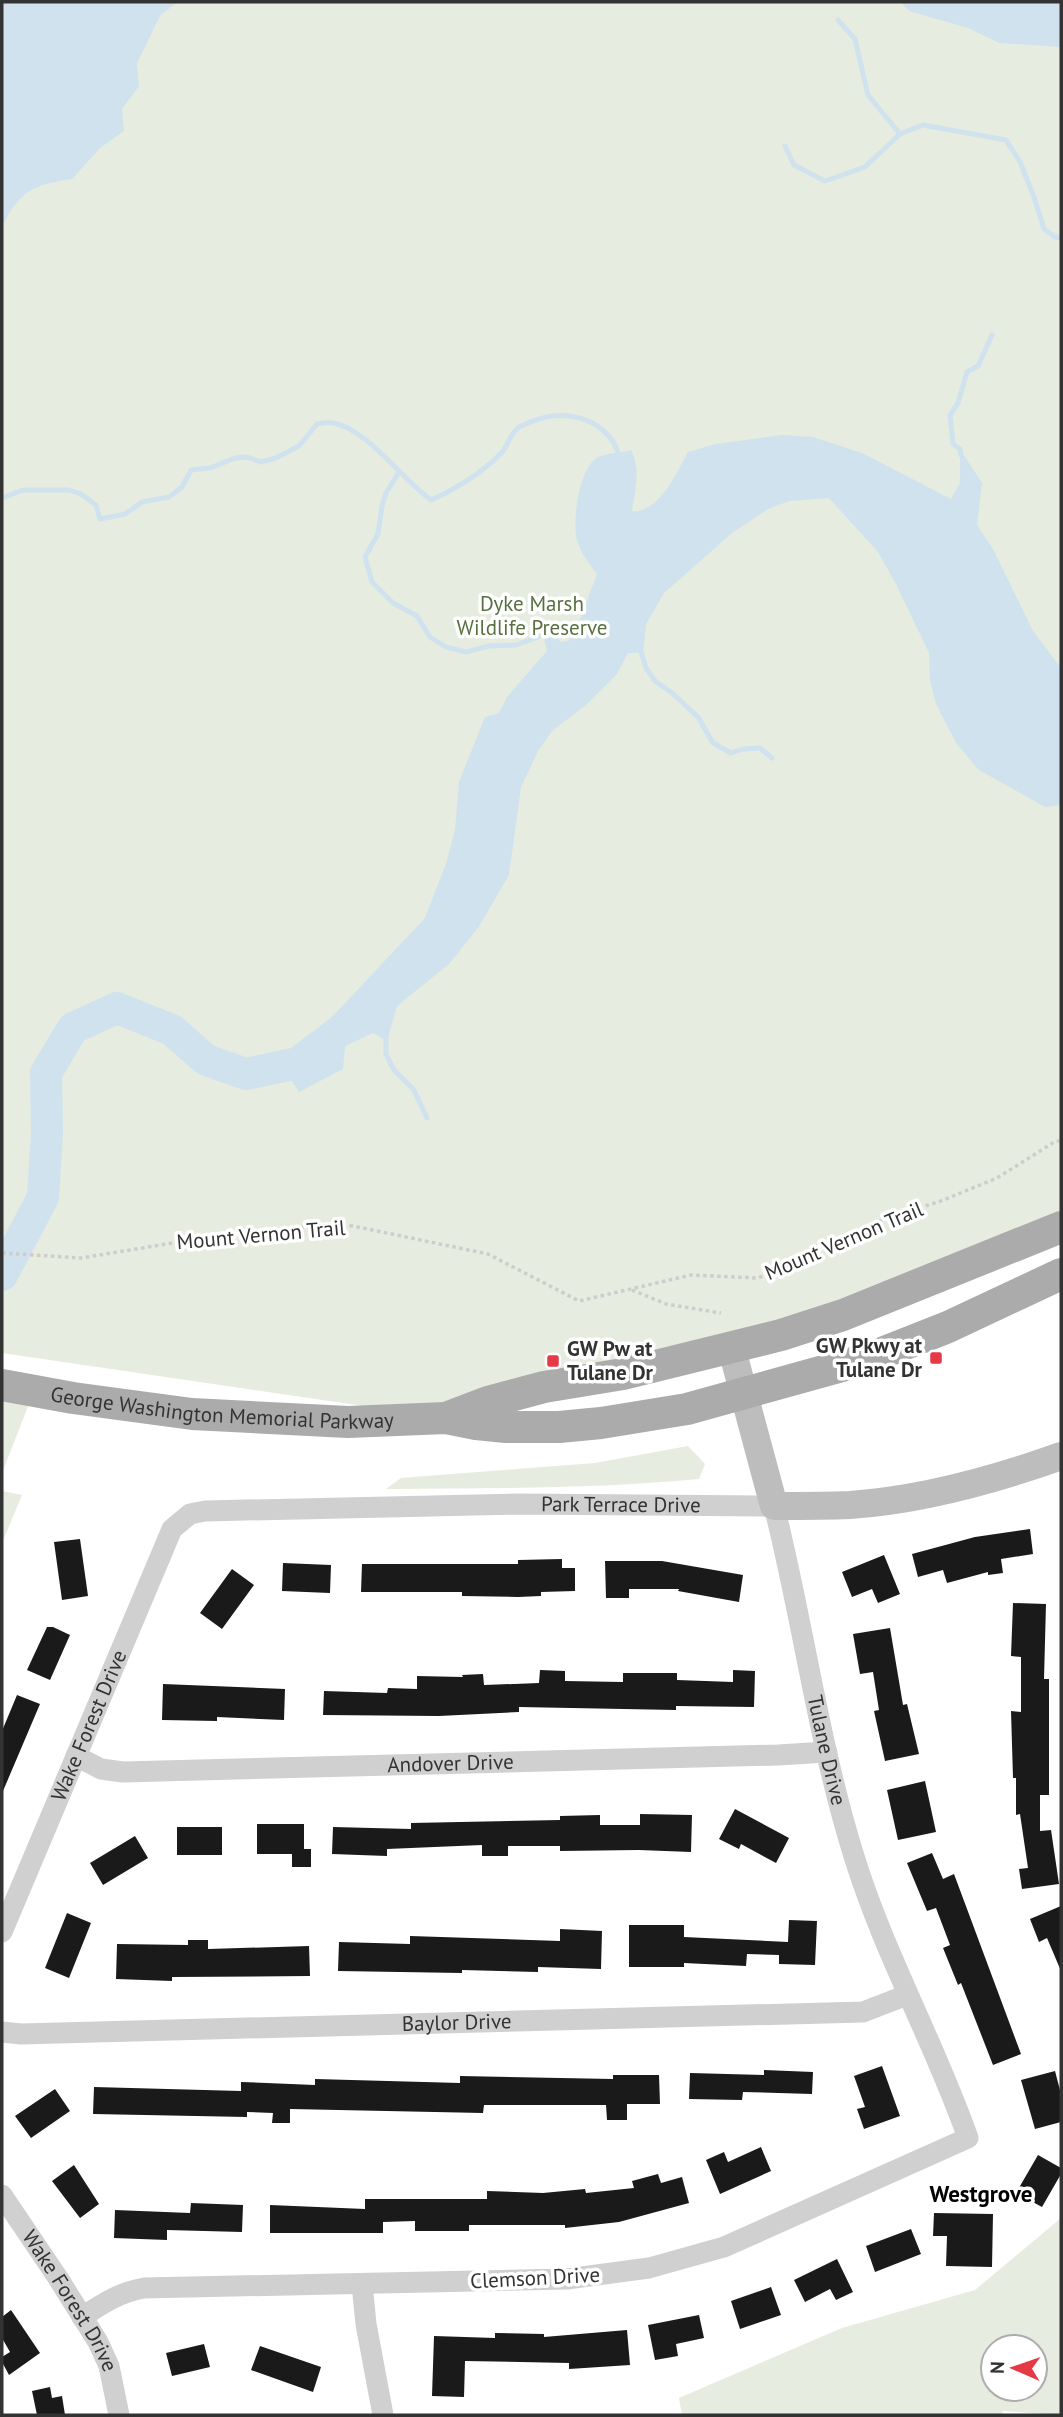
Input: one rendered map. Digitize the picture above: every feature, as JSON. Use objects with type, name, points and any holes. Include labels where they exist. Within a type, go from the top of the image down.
[{"type":"main road","name":"George Washington Memorial Parkway","points":[[446,1418],[488,1402],[544,1387],[623,1374],[780,1335],[843,1315],[1061,1227]]},
{"type":"main road","name":"George Washington Memorial Parkway","points":[[2,1385],[73,1398],[192,1414],[348,1422],[446,1418],[476,1424],[559,1427],[687,1409],[867,1359],[948,1327],[1061,1274]]},
{"type":"street","name":"Tulane Drive","points":[[731,1346],[774,1506],[838,1800],[863,1886],[968,2138]]},
{"type":"street","name":"Park Terrace Drive","points":[[179,1521],[190,1514],[205,1511],[519,1504],[852,1504],[919,1495],[1018,1472],[1061,1456]]},
{"type":"street","name":"Wake Forest Drive","points":[[2,1932],[172,1529],[179,1521]]},
{"type":"street","name":"Andover Drive","points":[[76,1756],[101,1769],[123,1772],[764,1756],[827,1752]]},
{"type":"street","name":"Baylor Drive","points":[[2,2032],[21,2034],[863,2012],[907,1995]]},
{"type":"street","name":"Clemson Drive","points":[[82,2317],[105,2301],[128,2291],[144,2288],[567,2279],[611,2275],[662,2265],[724,2247],[968,2138]]},
{"type":"street","name":"Wake Forest Drive","points":[[2,2195],[82,2317],[109,2366],[119,2415]]},
{"type":"street","points":[[362,2284],[366,2324],[383,2415]]},
{"type":"path","name":"Mount Vernon Trail","points":[[2,1253],[81,1258],[228,1234],[328,1225],[353,1226],[469,1249],[506,1262],[579,1301],[691,1275],[757,1278],[802,1263],[884,1219],[997,1178],[1056,1141],[1061,1141]]},
{"type":"path","points":[[631,1289],[666,1304],[721,1313]]},
{"type":"green space","name":"Dyke Marsh Wildlife Preserve","points":[[2,2],[1061,2],[1061,1230],[938,1277],[446,1418],[2,1353]]},
{"type":"green space","points":[[2,1383],[34,1391],[2,1473]]},
{"type":"green space","points":[[688,1446],[705,1464],[699,1479],[582,1486],[386,1489],[401,1478],[595,1463]]},
{"type":"green space","points":[[2,1491],[22,1495],[2,1543]]},
{"type":"green space","points":[[1061,2218],[1061,2415],[1003,2411],[1002,2415],[682,2415],[679,2398],[842,2328],[975,2290]]},
{"type":"water","points":[[2,2],[177,2],[160,16],[137,63],[139,86],[122,109],[124,131],[100,148],[72,179],[29,191],[15,205],[2,227]]},
{"type":"water","points":[[901,2],[1061,2],[1061,47],[999,43],[968,28],[909,11]]},
{"type":"water","points":[[782,435],[813,437],[862,453],[951,499],[960,483],[960,449],[982,483],[977,525],[993,549],[1033,631],[1061,668],[1061,805],[1045,807],[979,770],[956,743],[936,704],[930,680],[929,653],[878,552],[829,498],[789,501],[768,509],[732,533],[664,593],[646,624],[643,653],[628,653],[617,674],[585,706],[553,730],[538,751],[521,787],[509,875],[478,928],[449,964],[397,1006],[387,1041],[373,1033],[345,1046],[343,1069],[299,1092],[276,1055],[289,1051],[333,1016],[425,918],[446,864],[455,830],[459,782],[485,717],[499,713],[507,697],[547,651],[543,635],[556,637],[561,642],[574,636],[597,574],[581,550],[576,532],[578,496],[591,463],[598,457],[631,450],[637,472],[632,511],[642,510],[659,499],[688,452],[716,444]]},
{"type":"building","points":[[1030,1529],[1033,1554],[1001,1559],[1003,1573],[988,1575],[988,1572],[947,1583],[943,1570],[918,1577],[912,1554],[975,1537]]},
{"type":"building","points":[[80,1539],[88,1596],[62,1600],[54,1542]]},
{"type":"building","points":[[884,1555],[900,1594],[878,1603],[872,1589],[852,1597],[842,1572]]},
{"type":"building","points":[[562,1559],[562,1568],[575,1568],[575,1591],[541,1592],[541,1596],[518,1597],[462,1596],[462,1592],[361,1592],[362,1564],[518,1564],[518,1560]]},
{"type":"building","points":[[605,1561],[662,1561],[743,1575],[739,1602],[678,1591],[679,1589],[629,1589],[629,1598],[606,1598]]},
{"type":"building","points":[[283,1563],[331,1565],[330,1593],[282,1591]]},
{"type":"building","points":[[232,1569],[254,1585],[222,1629],[200,1613]]},
{"type":"building","points":[[1013,1603],[1046,1604],[1044,1679],[1049,1679],[1049,1795],[1040,1795],[1040,1831],[1051,1830],[1059,1884],[1022,1889],[1019,1869],[1028,1868],[1020,1814],[1016,1815],[1016,1778],[1013,1778],[1011,1711],[1021,1712],[1021,1657],[1011,1656]]},
{"type":"building","points":[[47,1627],[70,1635],[50,1680],[27,1670]]},
{"type":"building","points":[[890,1628],[903,1705],[907,1704],[919,1754],[885,1761],[874,1711],[879,1710],[873,1672],[860,1674],[853,1634]]},
{"type":"building","points":[[540,1670],[565,1671],[565,1681],[623,1682],[623,1673],[677,1673],[677,1680],[733,1682],[733,1670],[755,1671],[754,1707],[676,1706],[676,1710],[519,1707],[519,1712],[439,1716],[323,1715],[324,1691],[387,1693],[388,1688],[417,1689],[417,1676],[463,1677],[462,1675],[483,1674],[484,1685],[539,1683]]},
{"type":"building","points":[[163,1684],[285,1689],[284,1720],[217,1717],[217,1721],[162,1720]]},
{"type":"building","points":[[17,1695],[40,1704],[3,1791],[2,1731]]},
{"type":"building","points":[[925,1781],[936,1832],[898,1840],[887,1790]]},
{"type":"building","points":[[735,1809],[789,1838],[776,1863],[741,1844],[739,1849],[719,1839]]},
{"type":"building","points":[[640,1814],[692,1815],[691,1852],[560,1851],[560,1846],[508,1846],[508,1856],[482,1856],[482,1845],[387,1849],[387,1856],[332,1854],[333,1827],[411,1829],[411,1823],[560,1820],[560,1816],[600,1815],[600,1825],[640,1825]]},
{"type":"building","points":[[257,1824],[304,1824],[304,1849],[311,1849],[311,1867],[292,1867],[292,1854],[257,1854]]},
{"type":"building","points":[[177,1827],[222,1827],[222,1855],[177,1855]]},
{"type":"building","points":[[135,1836],[148,1858],[103,1885],[90,1863]]},
{"type":"building","points":[[932,1853],[943,1879],[954,1874],[1021,2054],[993,2065],[961,1983],[958,1985],[943,1948],[950,1945],[936,1908],[927,1911],[907,1863]]},
{"type":"building","points":[[1061,1906],[1061,1971],[1047,1938],[1039,1942],[1030,1919]]},
{"type":"building","points":[[67,1913],[91,1923],[69,1978],[45,1968]]},
{"type":"building","points":[[789,1920],[817,1921],[815,1965],[779,1964],[779,1955],[747,1954],[746,1966],[684,1963],[684,1967],[629,1967],[629,1925],[684,1925],[684,1937],[788,1942]]},
{"type":"building","points":[[560,1929],[602,1931],[601,1969],[538,1967],[538,1972],[462,1970],[462,1973],[338,1971],[339,1942],[410,1944],[410,1936],[560,1941]]},
{"type":"building","points":[[188,1940],[208,1940],[208,1949],[309,1946],[310,1976],[172,1977],[172,1981],[116,1979],[117,1944],[188,1945]]},
{"type":"building","points":[[882,2066],[900,2116],[864,2129],[857,2109],[865,2107],[854,2076]]},
{"type":"building","points":[[764,2070],[813,2072],[812,2094],[743,2092],[742,2100],[689,2099],[690,2073],[764,2075]]},
{"type":"building","points":[[1055,2071],[1061,2094],[1061,2122],[1035,2129],[1021,2080]]},
{"type":"building","points":[[613,2075],[659,2075],[660,2104],[627,2104],[627,2120],[607,2120],[606,2105],[484,2105],[483,2113],[290,2109],[290,2123],[272,2123],[273,2113],[247,2112],[247,2117],[93,2114],[94,2087],[241,2091],[241,2082],[315,2085],[315,2079],[460,2083],[460,2076],[613,2079]]},
{"type":"building","points":[[55,2089],[70,2111],[31,2138],[15,2116]]},
{"type":"building","points":[[761,2147],[771,2171],[720,2194],[706,2160],[724,2152],[728,2162]]},
{"type":"building","points":[[1038,2155],[1061,2168],[1061,2174],[1042,2207],[1016,2193]]},
{"type":"building","points":[[74,2165],[99,2204],[80,2218],[52,2181]]},
{"type":"building","points":[[658,2174],[661,2183],[682,2177],[689,2203],[619,2222],[565,2228],[565,2225],[469,2225],[469,2231],[415,2231],[415,2221],[383,2222],[383,2233],[270,2233],[270,2205],[365,2209],[365,2199],[487,2199],[487,2191],[543,2193],[585,2189],[586,2193],[634,2188],[632,2181]]},
{"type":"building","points":[[191,2203],[243,2205],[242,2232],[167,2230],[167,2240],[114,2238],[115,2210],[190,2213]]},
{"type":"building","points":[[934,2213],[993,2214],[992,2267],[946,2266],[947,2236],[933,2236]]},
{"type":"building","points":[[911,2229],[921,2254],[875,2272],[866,2246]]},
{"type":"building","points":[[837,2259],[853,2292],[836,2300],[830,2289],[805,2302],[794,2280]]},
{"type":"building","points":[[771,2287],[781,2315],[740,2329],[731,2301]]},
{"type":"building","points":[[11,2310],[40,2353],[9,2375],[2,2362],[2,2357],[10,2352],[2,2338],[2,2317]]},
{"type":"building","points":[[699,2315],[704,2338],[676,2344],[678,2356],[655,2360],[648,2325]]},
{"type":"building","points":[[627,2330],[630,2365],[569,2369],[569,2363],[465,2361],[464,2397],[432,2396],[434,2336],[495,2338],[495,2333],[544,2334],[544,2337]]},
{"type":"building","points":[[204,2344],[210,2367],[172,2376],[166,2353]]},
{"type":"building","points":[[260,2346],[321,2367],[313,2392],[251,2370]]},
{"type":"building","points":[[50,2387],[52,2398],[62,2396],[65,2415],[37,2415],[32,2391]]},
{"type":"waterway","points":[[838,20],[855,39],[868,95],[900,134]]},
{"type":"waterway","points":[[785,146],[794,165],[825,181],[865,167],[900,134],[923,125],[1006,140],[1020,162],[1044,229],[1061,238]]},
{"type":"waterway","points":[[961,455],[960,449],[953,444],[950,415],[958,403],[967,372],[978,366],[992,335]]},
{"type":"waterway","points":[[2,498],[23,490],[69,490],[81,494],[96,505],[100,519],[125,514],[142,502],[169,497],[182,487],[191,470],[210,468],[235,458],[247,457],[261,462],[276,458],[299,446],[317,424],[327,423],[346,427],[358,434],[431,500],[488,466],[503,451],[519,427],[546,417],[573,417],[597,426],[615,445],[620,459]]},
{"type":"waterway","points":[[399,472],[386,493],[378,534],[365,557],[372,582],[393,603],[417,616],[430,637],[446,647],[466,652],[489,646],[516,645],[543,635],[547,638]]},
{"type":"waterway","points":[[640,648],[646,668],[655,681],[698,717],[713,743],[731,753],[760,748],[772,758]]},
{"type":"waterway","points":[[2,1275],[43,1197],[47,1133],[46,1073],[73,1028],[117,1008],[172,1030],[206,1060],[246,1074],[298,1063],[320,1046]]},
{"type":"waterway","points":[[386,1036],[386,1054],[394,1070],[414,1090],[427,1118]]},
{"type":"place","name":"GW Pkwy at Tulane Dr","points":[[936,1358]]},
{"type":"place","name":"GW Pw at Tulane Dr","points":[[553,1361]]},
{"type":"district","name":"Westgrove","points":[[981,2194]]}]
